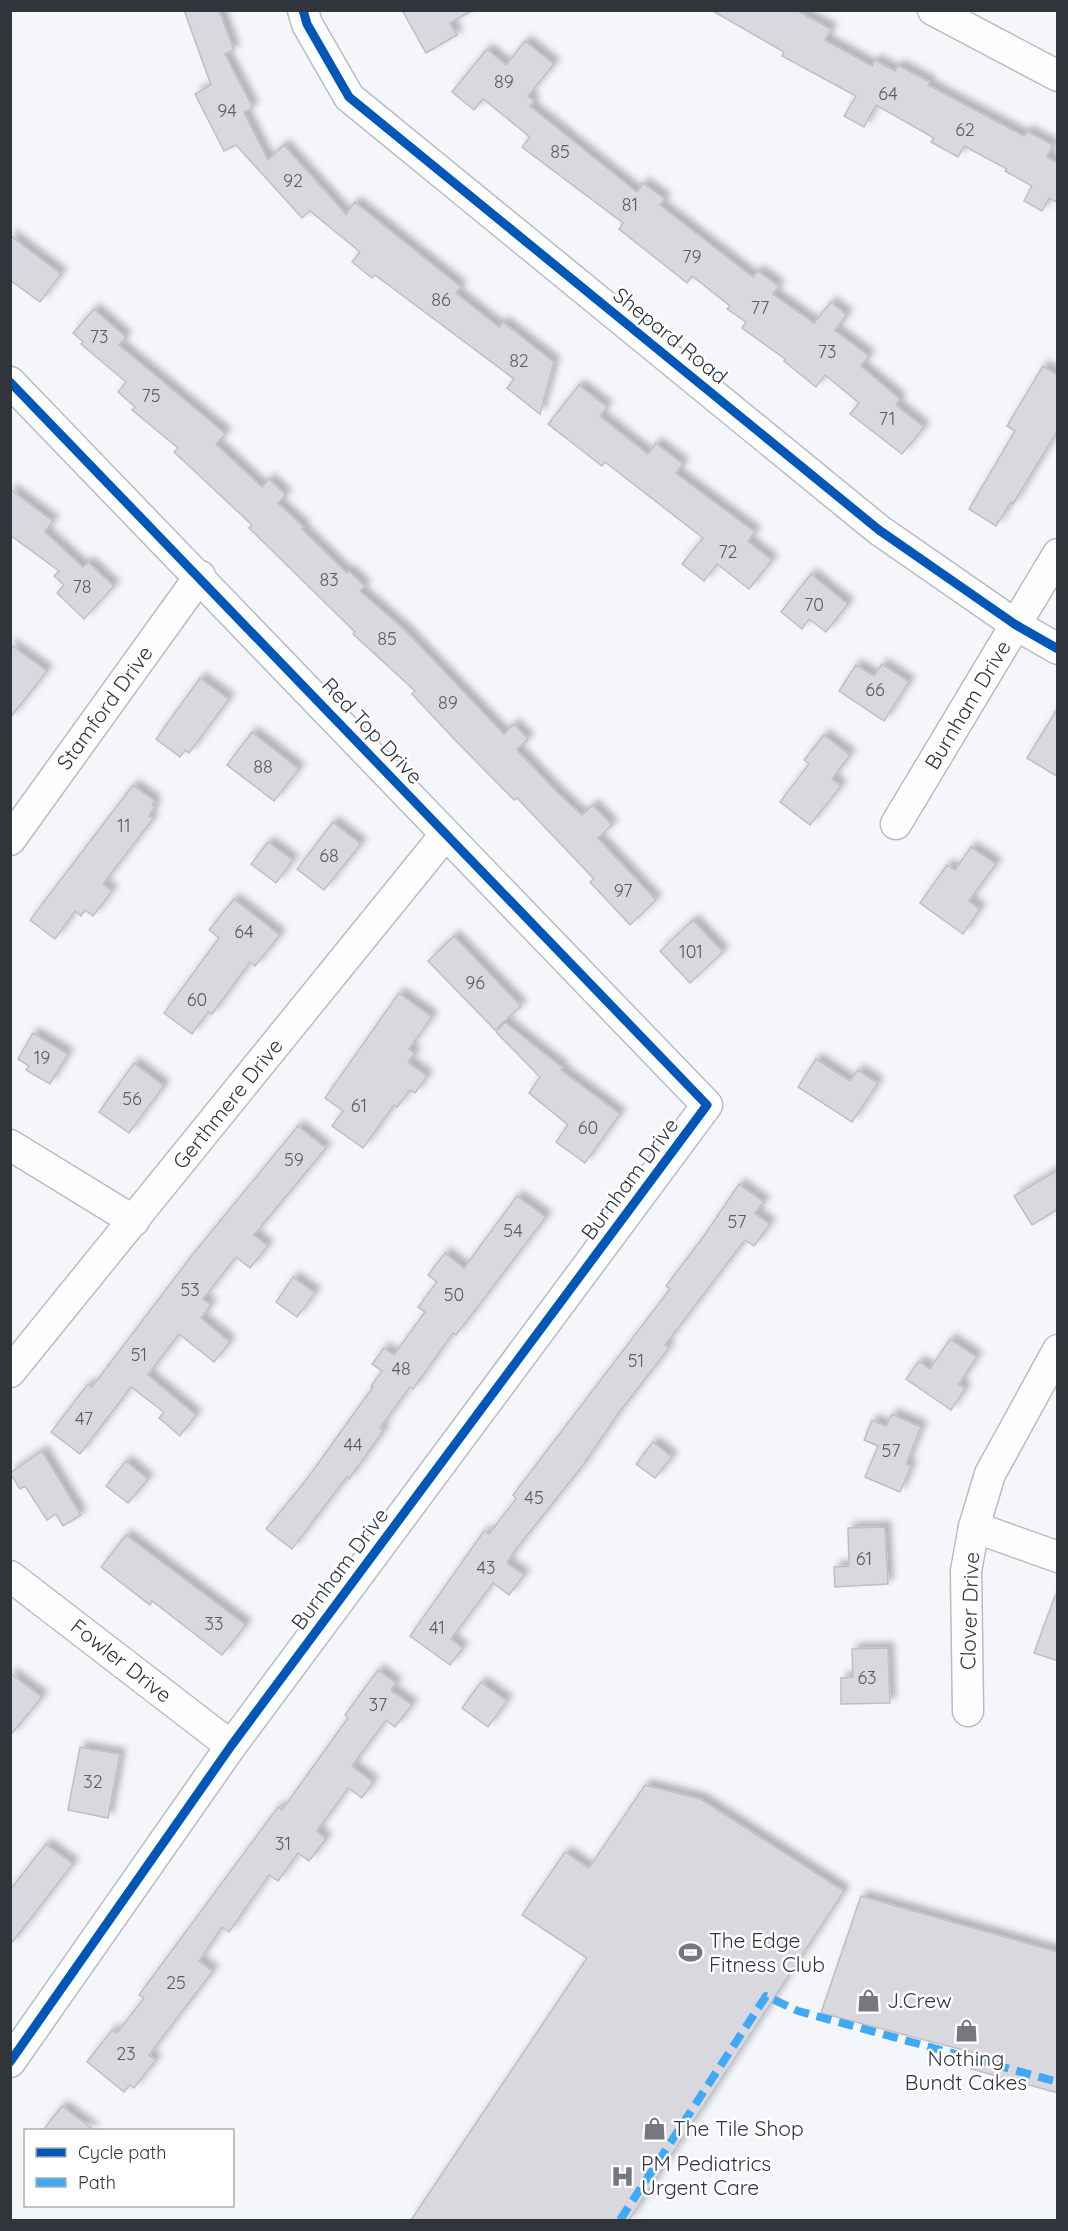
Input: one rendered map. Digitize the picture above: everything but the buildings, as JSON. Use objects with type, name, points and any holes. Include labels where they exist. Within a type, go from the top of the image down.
[{"type":"street","name":"Shepard Road","points":[[303,10],[349,97],[879,530],[1016,625],[1058,649]]},
{"type":"street","points":[[933,10],[1058,76]]},
{"type":"street","name":"Red Top Drive","points":[[10,382],[200,576],[445,835],[707,1105]]},
{"type":"street","name":"Burnham Drive","points":[[896,824],[1058,554]]},
{"type":"street","name":"Stamford Drive","points":[[10,840],[200,576]]},
{"type":"street","name":"Gerthmere Drive","points":[[10,1372],[445,835]]},
{"type":"street","name":"Burnham Drive","points":[[10,2062],[231,1746],[707,1105]]},
{"type":"street","points":[[10,1145],[134,1221]]},
{"type":"street","name":"Clover Drive","points":[[968,1711],[966,1571],[974,1527],[990,1474],[1058,1350]]},
{"type":"street","points":[[974,1527],[1058,1557]]},
{"type":"street","name":"Fowler Drive","points":[[10,1576],[231,1746]]},
{"type":"marked path","points":[[620,2220],[766,1996],[798,2011],[1058,2082]]},
{"type":"cycle path","points":[[303,10],[307,24],[349,97],[879,530],[1016,625],[1058,649]]},
{"type":"cycle path","points":[[10,382],[707,1105],[231,1746],[10,2062]]},
{"type":"place","name":"The Edge Fitness Club","points":[[691,1953]]},
{"type":"place","name":"J.Crew","points":[[869,2001]]},
{"type":"place","name":"Nothing Bundt Cakes","points":[[966,2031]]},
{"type":"place","name":"The Tile Shop","points":[[655,2129]]},
{"type":"place","name":"PM Pediatrics Urgent Care","points":[[623,2176]]}]
